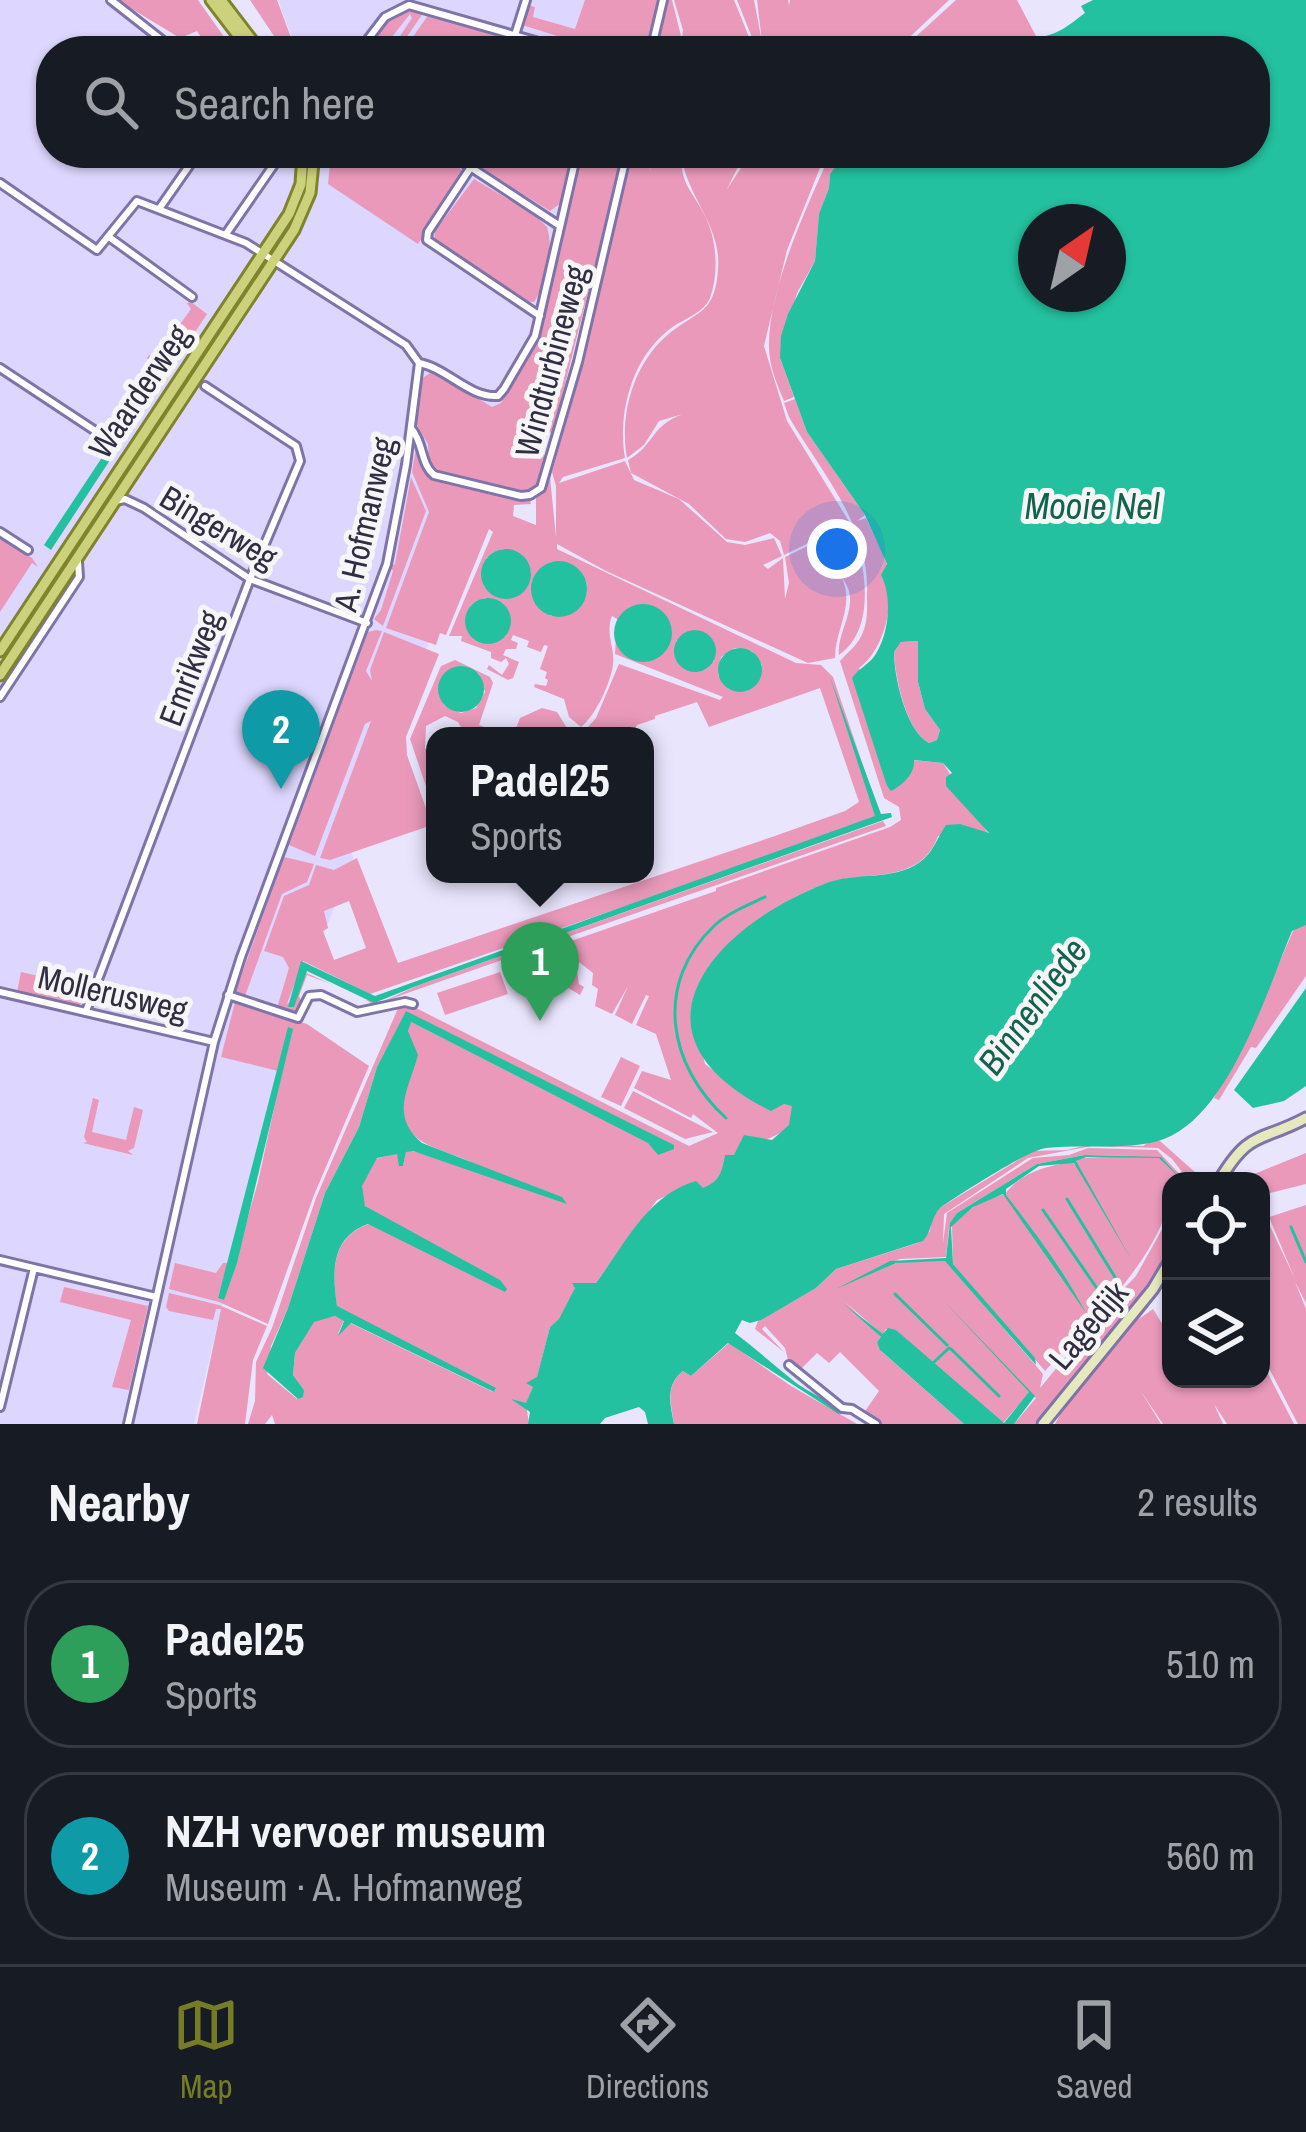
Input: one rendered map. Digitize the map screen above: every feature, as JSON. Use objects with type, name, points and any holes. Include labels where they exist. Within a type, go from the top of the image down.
[{"type":"main road","points":[[211,0],[239,36]]},
{"type":"main road","points":[[220,0],[248,36]]},
{"type":"main road","name":"Waarderweg","points":[[0,651],[263,253],[297,198],[301,168]]},
{"type":"main road","name":"Waarderweg","points":[[1,670],[274,260],[307,204],[312,168]]},
{"type":"street","points":[[111,0],[157,36]]},
{"type":"street","points":[[515,34],[526,0]]},
{"type":"street","points":[[655,36],[663,0]]},
{"type":"street","points":[[370,36],[404,5],[521,36]]},
{"type":"street","points":[[159,209],[188,168]]},
{"type":"street","points":[[226,234],[272,168]]},
{"type":"street","points":[[469,168],[427,240],[540,316]]},
{"type":"street","points":[[472,168],[560,226]]},
{"type":"street","points":[[0,183],[97,250],[137,201],[226,234],[406,345],[418,363],[494,397],[505,389],[527,354],[574,168]]},
{"type":"street","name":"Windturbineweg","points":[[411,428],[434,476],[521,496],[541,488],[578,362],[623,168]]},
{"type":"street","points":[[109,237],[192,297]]},
{"type":"street","name":"A. Hofmanweg","points":[[128,1424],[228,995],[386,564],[418,363]]},
{"type":"street","points":[[0,368],[106,438]]},
{"type":"street","name":"Emrikweg","points":[[86,1011],[301,453],[205,386]]},
{"type":"street","name":"Bingerweg","points":[[115,502],[125,499],[144,508],[250,579],[367,623]]},
{"type":"street","points":[[0,532],[28,550]]},
{"type":"street","name":"Waarderweg","points":[[0,697],[79,577],[78,556]]},
{"type":"street","name":"Mollerusweg","points":[[0,992],[214,1042]]},
{"type":"street","points":[[228,995],[298,1018],[310,996],[322,995],[357,1012],[413,1004]]},
{"type":"street","points":[[1224,1172],[1251,1139],[1306,1118]]},
{"type":"street","points":[[0,1260],[157,1297]]},
{"type":"street","points":[[0,1407],[5,1366],[34,1268]]},
{"type":"street","name":"Lagedijk","points":[[1043,1424],[1162,1274]]},
{"type":"street","points":[[788,1365],[842,1408],[852,1408],[876,1424]]},
{"type":"shaded area","points":[[0,0],[103,0],[150,36],[36,36],[36,168],[613,168],[572,333],[469,479],[488,484],[351,851],[354,860],[311,964],[302,968],[194,1424],[0,1424]]},
{"type":"shaded area","points":[[117,0],[198,0],[223,36],[200,36],[197,31],[177,36]]},
{"type":"shaded area","points":[[250,0],[277,0],[290,36],[274,36]]},
{"type":"shaded area","points":[[278,0],[585,0],[575,36],[291,36]]},
{"type":"shaded area","points":[[585,0],[659,0],[651,36],[558,36],[522,25],[528,5],[535,7],[533,17],[575,29]]},
{"type":"shaded area","points":[[667,0],[672,0],[681,36],[659,36]]},
{"type":"shaded area","points":[[674,0],[734,0],[749,36],[682,36]]},
{"type":"shaded area","points":[[737,0],[754,0],[761,36],[751,36]]},
{"type":"shaded area","points":[[757,0],[788,0],[789,6],[790,0],[949,0],[911,36],[761,36]]},
{"type":"shaded area","points":[[956,0],[1017,0],[1036,36],[916,36]]},
{"type":"shaded area","points":[[408,9],[424,12],[407,36],[400,36],[410,14],[393,36],[377,36],[394,15]]},
{"type":"shaded area","points":[[429,14],[505,36],[414,36]]},
{"type":"shaded area","points":[[330,168],[463,171],[418,244],[328,184]]},
{"type":"shaded area","points":[[481,168],[569,168],[561,203],[550,211]]},
{"type":"shaded area","points":[[578,168],[619,168],[553,432],[548,433],[542,454],[547,457],[541,479],[531,490],[521,492],[437,471],[429,463],[428,444],[417,425],[421,379],[430,373],[440,375],[492,407],[501,403],[538,340]]},
{"type":"shaded area","points":[[628,168],[682,168],[714,246],[716,267],[710,298],[660,338],[638,368],[626,403],[625,458],[563,477],[559,483],[625,461],[634,480],[679,499],[727,542],[745,545],[774,538],[782,556],[763,565],[768,569],[783,558],[785,599],[789,583],[785,557],[851,525],[864,576],[859,629],[839,655],[850,597],[842,578],[846,598],[835,658],[808,663],[557,544],[557,549],[796,663],[821,665],[833,677],[881,818],[370,994],[303,961],[287,1004],[294,1000],[304,972],[331,984],[307,975],[299,996],[303,1004],[293,1014],[277,1008],[289,968],[283,957],[264,951],[284,896],[309,885],[316,865],[334,870],[357,858],[398,963],[635,883],[654,883],[654,877],[845,811],[859,802],[820,688],[709,727],[697,702],[636,727],[588,727],[619,664],[720,700],[723,697],[615,654],[617,619],[612,616],[611,673],[597,707],[581,727],[569,717],[564,699],[534,687],[546,686],[547,672],[540,669],[548,646],[541,652],[513,635],[516,649],[506,649],[503,655],[519,662],[513,678],[508,680],[487,669],[489,665],[502,675],[509,664],[506,658],[501,662],[491,658],[491,652],[461,641],[462,636],[449,636],[493,532],[489,529],[446,635],[440,633],[436,645],[386,628],[429,512],[412,472],[417,442],[421,467],[430,478],[530,499],[531,504],[514,505],[513,516],[536,525],[536,497],[550,477],[556,537],[552,472]],"holes":[[[502,549],[522,555],[531,571],[526,588],[505,598],[484,586],[486,558]],[[552,562],[579,569],[587,584],[586,596],[551,616],[533,596],[534,581]],[[484,598],[503,603],[510,627],[505,637],[465,621],[471,605]],[[638,605],[660,610],[671,640],[653,658],[631,657],[617,645],[619,617]],[[696,630],[711,638],[714,661],[699,672],[676,641]],[[735,648],[752,651],[762,665],[759,681],[746,691],[729,689],[718,675],[721,657]],[[349,901],[366,948],[334,960],[323,931],[328,928],[324,911]]]},
{"type":"shaded area","points":[[684,168],[738,168],[727,189],[741,168],[820,168],[787,250],[764,346],[787,421],[850,523],[784,555],[780,541],[770,533],[745,542],[726,539],[689,504],[631,473],[628,460],[643,448],[664,424],[683,414],[659,421],[644,445],[627,458],[625,424],[639,373],[658,344],[704,308],[716,284],[715,240]]},
{"type":"shaded area","points":[[824,168],[834,168],[819,215],[815,261],[797,293],[780,358],[794,397],[784,401],[769,354],[770,324]]},
{"type":"shaded area","points":[[474,179],[547,227],[548,266],[534,302],[525,301],[434,240],[435,231]]},
{"type":"shaded area","points":[[187,303],[207,314],[127,435],[113,432],[157,367],[147,358],[156,358],[191,309]]},
{"type":"shaded area","points":[[795,399],[807,432],[865,515],[857,521],[866,518],[886,562],[887,620],[876,648],[859,668],[887,786],[892,790],[908,778],[912,760],[943,763],[991,838],[938,836],[930,852],[906,869],[843,879],[810,890],[747,928],[711,964],[693,1008],[705,1064],[752,1100],[792,1105],[794,1122],[747,1148],[704,1190],[697,1183],[657,1200],[596,1283],[575,1288],[566,1315],[550,1327],[526,1404],[529,1424],[275,1424],[272,1415],[265,1424],[248,1424],[255,1401],[256,1362],[316,1198],[399,1006],[410,1005],[689,1146],[718,1133],[693,1114],[691,1118],[634,1088],[642,1071],[671,1080],[656,1034],[636,1025],[649,996],[632,1024],[615,1015],[628,986],[612,1014],[595,1006],[598,989],[592,985],[593,973],[575,959],[579,984],[584,987],[580,995],[550,977],[545,950],[901,820],[899,807],[884,798],[840,661],[859,640],[866,623],[861,546],[842,501],[784,403]],"holes":[[[406,1012],[642,1139],[409,1021],[401,1113],[406,1125],[422,1142],[478,1166],[412,1151],[406,1151],[403,1165],[396,1153],[372,1160],[359,1190],[365,1206],[374,1212],[502,1284],[369,1224],[347,1238],[337,1257],[337,1307],[496,1389],[493,1392],[350,1323],[338,1334],[344,1320],[335,1316],[314,1321],[295,1353],[293,1375],[304,1390],[297,1399],[267,1374],[271,1346],[325,1193],[359,1127],[377,1067]]]},
{"type":"shaded area","points":[[411,477],[426,511],[383,626],[374,619],[393,571],[390,567],[395,564]]},
{"type":"shaded area","points":[[0,539],[32,558],[38,567],[32,563],[0,612]]},
{"type":"shaded area","points":[[382,631],[366,671],[372,681],[370,670],[384,632],[439,654],[406,737],[407,755],[426,808],[426,827],[330,860],[320,858],[371,721],[365,724],[315,856],[289,845],[368,632]]},
{"type":"shaded area","points":[[919,641],[918,682],[925,709],[940,730],[937,740],[929,743],[908,716],[895,663],[894,652],[901,642]]},
{"type":"shaded area","points":[[455,660],[490,677],[493,683],[479,725],[484,727],[461,727],[445,716],[426,726],[426,786],[410,739],[441,666]],"holes":[[[462,666],[479,674],[485,692],[476,708],[461,713],[444,705],[438,689],[445,673]]]},
{"type":"shaded area","points":[[542,708],[557,712],[566,727],[516,727],[520,718]]},
{"type":"shaded area","points":[[883,821],[886,826],[374,1005],[366,1000],[382,1002]]},
{"type":"shaded area","points":[[284,857],[314,864],[307,882],[282,894],[245,996],[235,993]]},
{"type":"shaded area","points":[[1306,925],[1306,976],[1256,1048],[1251,1047],[1219,1100],[1214,1098],[1293,931]]},
{"type":"shaded area","points":[[21,972],[91,988],[87,1000],[79,1005],[17,992]]},
{"type":"shaded area","points":[[500,972],[508,994],[445,1015],[437,993]]},
{"type":"shaded area","points":[[235,1002],[307,1024],[369,1066],[314,1195],[268,1324],[219,1302],[169,1289],[175,1263],[216,1273],[228,1263],[218,1297],[224,1299],[258,1182],[282,1072],[221,1057]]},
{"type":"shaded area","points":[[621,1057],[640,1066],[621,1106],[601,1097]]},
{"type":"shaded area","points":[[633,1091],[713,1132],[685,1139],[624,1108]]},
{"type":"shaded area","points":[[93,1098],[99,1100],[92,1132],[126,1140],[134,1107],[143,1110],[134,1148],[128,1151],[133,1155],[83,1143],[87,1142],[84,1137]]},
{"type":"shaded area","points":[[1160,1141],[1195,1172],[1182,1172],[1158,1148],[1092,1146],[1028,1158],[944,1214],[943,1243],[947,1213],[1033,1158],[1088,1148],[1157,1150],[1178,1172],[1162,1172],[1162,1221],[1157,1234],[1103,1310],[1136,1276],[1162,1229],[1162,1267],[1039,1424],[1014,1424],[1036,1398],[1030,1392],[1002,1424],[896,1331],[886,1329],[883,1335],[845,1302],[881,1337],[877,1342],[882,1352],[964,1424],[878,1424],[863,1414],[879,1391],[840,1352],[829,1363],[817,1353],[798,1372],[789,1364],[785,1348],[765,1326],[762,1329],[784,1352],[755,1329],[758,1321],[816,1288],[836,1269],[918,1243],[930,1231],[941,1207],[1033,1151],[1092,1144],[1143,1146]],"holes":[[[1085,1155],[1133,1156],[1076,1161],[1078,1167],[1072,1162],[1034,1172],[1005,1194],[979,1202],[952,1225],[953,1264],[1045,1371],[1098,1318],[1040,1388],[1043,1374],[946,1261],[876,1268],[900,1259],[946,1257],[949,1228],[957,1213],[1037,1164]]]},
{"type":"shaded area","points":[[1306,1153],[1306,1184],[1270,1193],[1270,1172],[1259,1172]]},
{"type":"shaded area","points":[[1306,1205],[1306,1303],[1295,1282],[1306,1309],[1306,1424],[1298,1424],[1270,1370],[1270,1226],[1295,1279],[1270,1217]]},
{"type":"shaded area","points":[[64,1287],[148,1306],[129,1390],[112,1387],[131,1320],[60,1302]]},
{"type":"shaded area","points":[[169,1293],[219,1305],[267,1326],[253,1360],[245,1424],[197,1424],[221,1309],[216,1309],[213,1320],[169,1311]]},
{"type":"shaded area","points":[[1153,1294],[1157,1295],[1139,1319],[1153,1309],[1162,1324],[1162,1388],[1270,1388],[1270,1377],[1294,1424],[1227,1424],[1214,1404],[1223,1424],[1163,1424],[1140,1390],[1161,1424],[1055,1424],[1060,1415],[1047,1424]]},
{"type":"shaded area","points":[[729,1343],[857,1424],[674,1424],[671,1395],[677,1376],[683,1371],[691,1376]]},
{"type":"water","name":"Mooie Nel","points":[[1093,0],[1306,0],[1306,925],[1292,931],[1258,1017],[1226,1078],[1187,1126],[1151,1143],[1037,1151],[941,1207],[923,1241],[836,1269],[816,1288],[761,1320],[742,1320],[735,1333],[840,1415],[728,1343],[691,1376],[683,1371],[673,1382],[674,1424],[648,1424],[639,1407],[600,1424],[528,1424],[530,1412],[511,1399],[526,1403],[533,1387],[526,1383],[537,1377],[550,1327],[575,1288],[572,1283],[596,1283],[650,1209],[679,1188],[696,1181],[703,1188],[713,1182],[725,1155],[734,1155],[744,1135],[772,1140],[789,1125],[792,1106],[784,1104],[771,1111],[725,1082],[699,1050],[690,1018],[697,986],[717,956],[746,928],[824,884],[898,872],[920,862],[946,825],[989,833],[946,786],[946,777],[952,773],[943,763],[914,760],[913,770],[891,791],[852,678],[873,658],[883,639],[888,605],[881,575],[887,564],[865,515],[807,432],[780,358],[788,314],[815,261],[819,214],[830,174],[834,168],[1270,168],[1270,36],[1043,36],[1085,13],[1081,6]],"holes":[[[918,641],[918,682],[925,709],[940,730],[937,740],[929,743],[914,727],[899,689],[894,652],[901,642]]]},
{"type":"water","points":[[105,453],[112,457],[51,550],[44,545]]},
{"type":"water","points":[[506,549],[524,556],[531,574],[524,592],[506,599],[488,592],[481,574],[488,556]]},
{"type":"water","points":[[559,561],[579,569],[587,589],[579,609],[559,617],[539,609],[531,589],[539,569]]},
{"type":"water","points":[[488,598],[504,605],[511,621],[504,637],[488,644],[472,637],[465,621],[472,605]]},
{"type":"water","points":[[643,604],[663,613],[672,633],[663,653],[643,662],[623,653],[614,633],[623,613]]},
{"type":"water","points":[[695,630],[710,636],[716,651],[710,666],[695,672],[680,666],[674,651],[680,636]]},
{"type":"water","points":[[740,648],[756,654],[762,670],[756,686],[740,692],[724,686],[718,670],[724,654]]},
{"type":"water","points":[[461,666],[477,673],[484,689],[477,705],[461,712],[445,705],[438,689],[445,673]]},
{"type":"water","points":[[830,677],[881,814],[892,817],[374,1003],[307,971],[294,1007],[288,1007],[301,961],[375,996],[875,816]]},
{"type":"water","points":[[1306,988],[1306,1086],[1284,1101],[1253,1108],[1234,1090]]},
{"type":"water","points":[[406,1011],[674,1149],[658,1155],[648,1143],[411,1022],[408,1031],[418,1055],[404,1112],[412,1133],[422,1143],[562,1197],[567,1204],[413,1151],[406,1152],[403,1166],[397,1154],[377,1158],[362,1186],[365,1206],[500,1280],[507,1289],[368,1224],[347,1238],[337,1257],[337,1306],[496,1388],[494,1392],[351,1323],[338,1336],[344,1321],[335,1316],[314,1322],[295,1353],[293,1375],[304,1390],[298,1399],[263,1368],[325,1193],[359,1127],[377,1067]]},
{"type":"water","points":[[288,1027],[293,1029],[224,1300],[218,1298]]},
{"type":"water","points":[[1085,1155],[1161,1157],[1175,1172],[1159,1158],[1086,1157],[1076,1161],[1131,1259],[1074,1163],[1039,1166],[1006,1189],[1086,1313],[1003,1194],[973,1207],[951,1227],[953,1264],[1035,1358],[1036,1365],[945,1261],[896,1263],[836,1289],[890,1261],[946,1258],[950,1223],[957,1213],[1037,1164]]},
{"type":"water","points":[[942,1299],[1035,1396],[1014,1424],[964,1424],[880,1350],[877,1342],[881,1337],[844,1304],[883,1334],[888,1328],[896,1330],[1004,1423],[1029,1392]]},
{"type":"waterway","points":[[726,1118],[691,1074],[676,1024],[676,998],[682,972],[715,925],[765,897]]},
{"type":"waterway","points":[[1067,1199],[1121,1287]]},
{"type":"waterway","points":[[1043,1210],[1105,1300]]},
{"type":"waterway","points":[[1291,1227],[1306,1262]]},
{"type":"waterway","points":[[895,1294],[947,1345]]},
{"type":"waterway","points":[[934,1362],[949,1348]]},
{"type":"waterway","points":[[951,1349],[999,1396]]},
{"type":"place","name":"NZH vervoer museum","points":[[281,789]]},
{"type":"place","name":"Padel25","points":[[540,1021]]},
{"type":"water label","name":"Binnenliede","points":[[1032,1006]]}]
